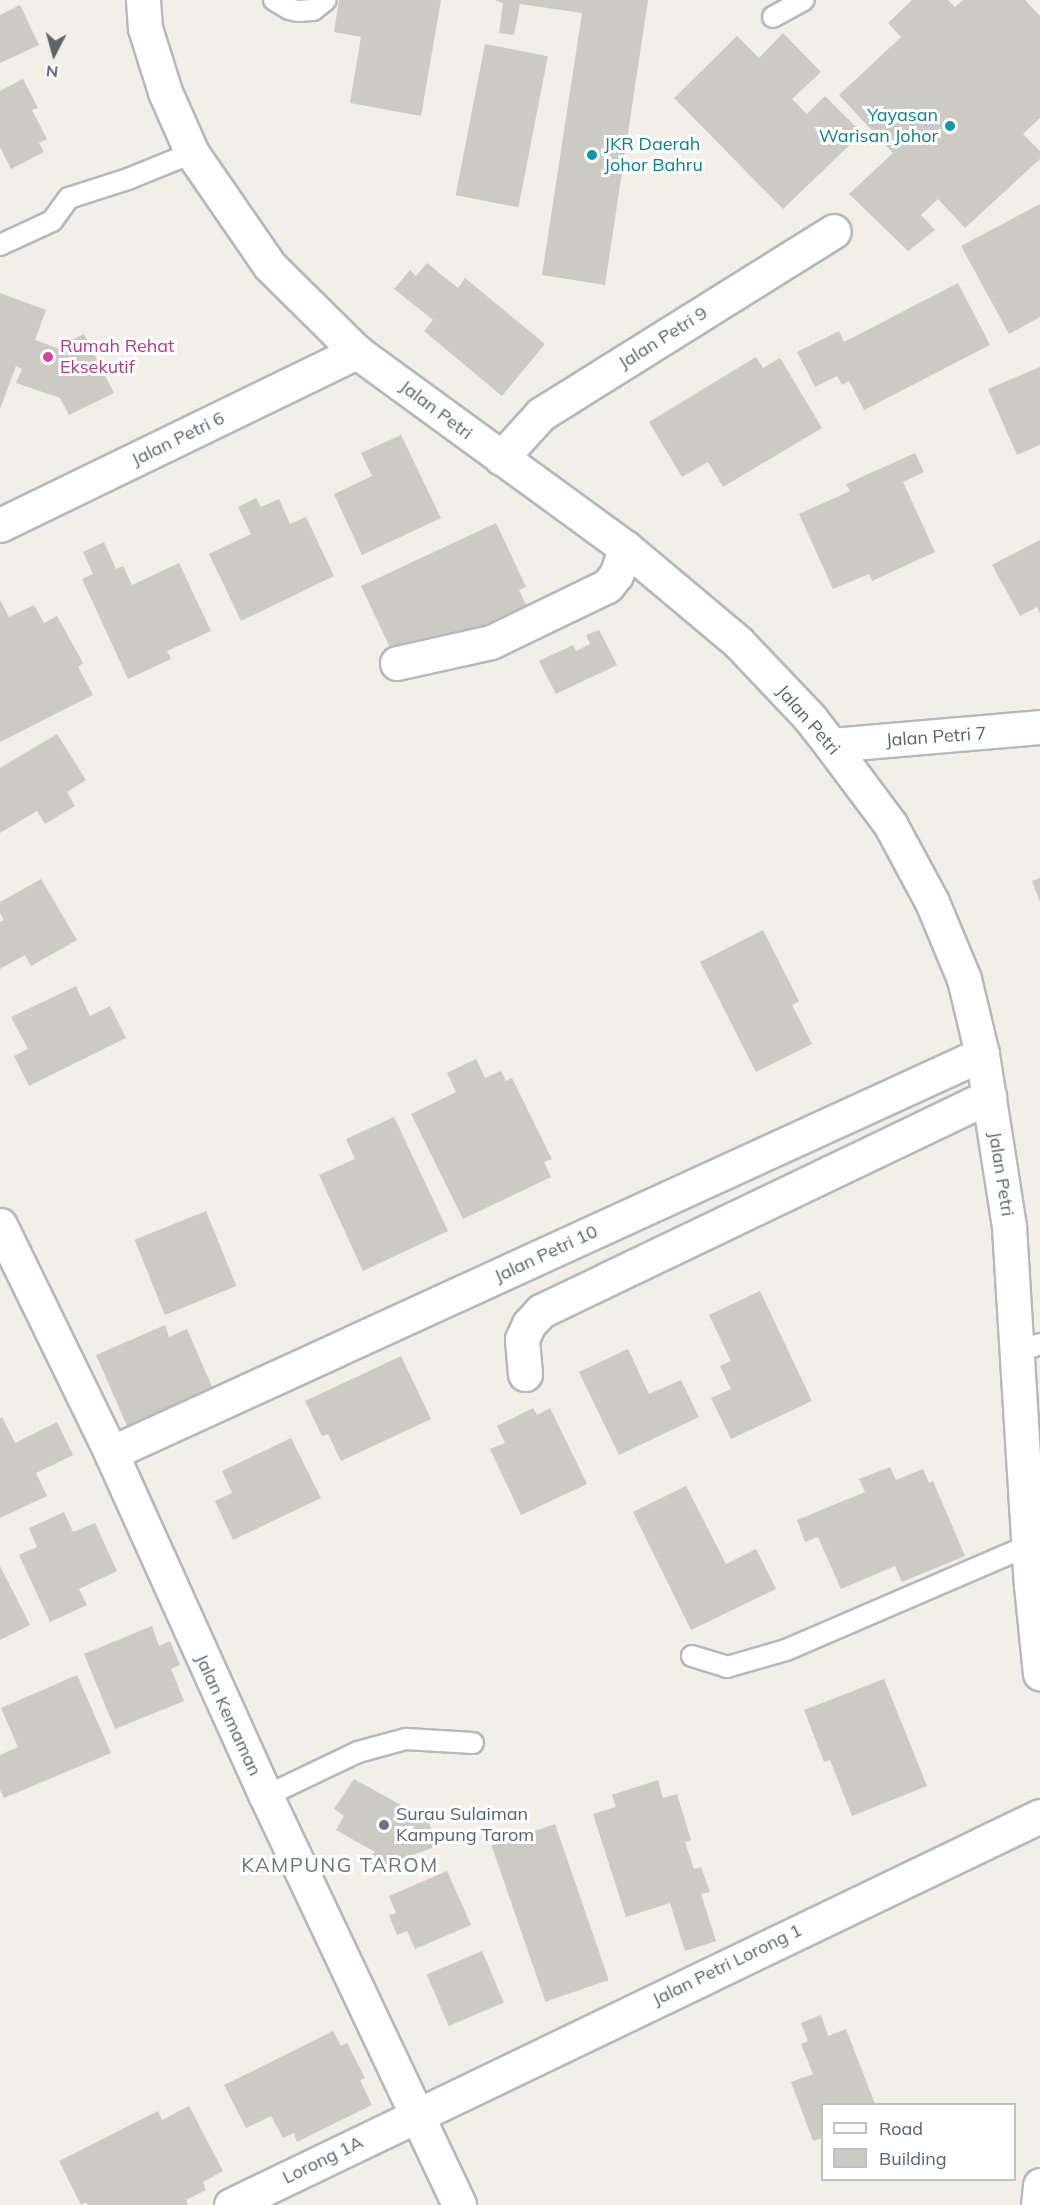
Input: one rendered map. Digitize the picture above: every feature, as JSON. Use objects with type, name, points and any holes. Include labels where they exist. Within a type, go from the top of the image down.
[{"type":"street","name":"Jalan Petri","points":[[143,0],[145,28],[165,92],[192,153],[270,266],[357,352],[626,548],[738,642],[810,718],[890,824],[932,902],[964,979],[982,1054],[1028,1348],[1028,1546],[1040,1674]]},
{"type":"street","name":"Jalan Petri 9","points":[[501,458],[541,414],[834,231]]},
{"type":"street","name":"Jalan Petri 6","points":[[0,525],[357,352]]},
{"type":"street","points":[[397,663],[491,642],[607,586],[616,575],[626,548]]},
{"type":"street","name":"Jalan Petri 7","points":[[831,745],[1040,727]]},
{"type":"street","name":"Jalan Petri 10","points":[[111,1453],[982,1054]]},
{"type":"street","points":[[525,1374],[522,1339],[529,1324],[541,1311],[989,1096]]},
{"type":"street","name":"Jalan Kemaman","points":[[0,1225],[111,1453],[266,1796],[414,2115],[459,2205]]},
{"type":"street","name":"Jalan Petri Lorong 1","points":[[414,2115],[1040,1816]]},
{"type":"street","name":"Lorong 1A","points":[[231,2205],[414,2115]]},
{"type":"street","points":[[1038,2205],[1040,2185]]},
{"type":"lane","points":[[274,0],[289,9],[298,11],[313,10],[326,0]]},
{"type":"lane","points":[[774,17],[804,0]]},
{"type":"lane","points":[[0,245],[52,221],[69,198],[128,179],[192,153]]},
{"type":"lane","points":[[692,1656],[727,1667],[786,1650],[1028,1546]]},
{"type":"lane","points":[[266,1796],[357,1752],[405,1738],[473,1743]]},
{"type":"building","points":[[339,0],[441,0],[421,116],[350,103],[361,37],[334,32]]},
{"type":"building","name":"JKR Daerah Johor Bahru","points":[[494,0],[648,0],[605,285],[542,275],[582,13],[520,4],[514,35],[499,33],[503,3]]},
{"type":"building","name":"Yayasan Warisan Johor","points":[[912,0],[948,0],[955,7],[963,0],[1025,0],[1040,16],[1040,118],[1023,134],[1040,151],[1040,159],[965,228],[938,199],[921,215],[935,230],[908,251],[849,194],[893,153],[839,95],[901,37],[888,23]]},
{"type":"building","points":[[20,5],[39,45],[0,63],[0,15]]},
{"type":"building","name":"Yayasan Warisan Johor","points":[[783,33],[821,72],[792,99],[807,114],[825,96],[862,133],[783,209],[674,98],[737,36],[759,58]]},
{"type":"building","points":[[485,44],[548,56],[518,207],[456,195]]},
{"type":"building","points":[[23,79],[38,108],[32,110],[47,139],[39,143],[44,152],[11,169],[0,147],[0,91]]},
{"type":"building","points":[[1040,204],[1040,317],[1009,334],[961,246]]},
{"type":"building","points":[[427,263],[458,288],[465,278],[545,344],[502,396],[424,331],[433,320],[394,289],[410,270],[416,276]]},
{"type":"building","points":[[958,283],[990,345],[864,410],[849,381],[842,385],[837,376],[815,387],[797,352],[839,331],[844,342]]},
{"type":"building","name":"Rumah Rehat Eksekutif","points":[[0,293],[46,310],[35,340],[57,348],[84,334],[114,393],[69,415],[60,398],[16,383],[22,369],[16,366],[0,409]]},
{"type":"building","points":[[756,357],[763,368],[780,358],[822,428],[723,487],[708,462],[682,477],[649,422]]},
{"type":"building","points":[[1040,367],[1040,445],[1017,455],[988,389]]},
{"type":"building","points":[[401,435],[441,518],[362,555],[334,494],[372,476],[361,453]]},
{"type":"building","points":[[915,453],[924,472],[903,482],[935,552],[872,581],[869,574],[833,589],[799,514],[850,491],[846,484]]},
{"type":"building","points":[[256,498],[261,507],[279,499],[290,524],[306,517],[334,576],[241,621],[209,554],[251,534],[238,507]]},
{"type":"building","points":[[496,523],[526,587],[519,590],[529,611],[438,653],[429,637],[393,654],[361,586]]},
{"type":"building","points":[[1040,540],[1040,613],[1037,607],[1020,616],[992,565]]},
{"type":"building","points":[[104,542],[116,569],[123,566],[132,585],[179,563],[211,631],[167,651],[171,659],[128,679],[82,579],[93,574],[83,552]]},
{"type":"building","points":[[0,600],[9,617],[34,605],[44,623],[57,616],[83,663],[78,667],[93,695],[0,742]]},
{"type":"building","points":[[599,630],[617,665],[556,694],[539,661],[573,645],[576,651],[590,644],[586,635]]},
{"type":"building","points":[[57,734],[86,780],[67,792],[75,806],[45,824],[37,811],[0,833],[0,768]]},
{"type":"building","points":[[1040,878],[1040,902],[1032,881]]},
{"type":"building","points":[[41,879],[77,940],[31,966],[25,955],[0,969],[0,922],[4,920],[0,913],[0,902]]},
{"type":"building","points":[[763,930],[799,1001],[792,1005],[812,1044],[756,1072],[700,962]]},
{"type":"building","points":[[76,986],[90,1016],[110,1006],[126,1038],[29,1086],[14,1056],[28,1049],[11,1017]]},
{"type":"building","points":[[476,1059],[485,1078],[501,1071],[506,1081],[512,1078],[552,1159],[544,1162],[551,1177],[463,1219],[411,1114],[456,1092],[447,1073]]},
{"type":"building","points":[[394,1117],[448,1231],[363,1271],[319,1175],[355,1159],[346,1139]]},
{"type":"building","points":[[206,1211],[236,1286],[165,1315],[135,1240]]},
{"type":"building","points":[[760,1291],[812,1401],[731,1439],[711,1398],[731,1389],[720,1366],[731,1361],[709,1315]]},
{"type":"building","points":[[165,1325],[169,1337],[187,1329],[213,1389],[127,1426],[96,1355]]},
{"type":"building","points":[[628,1349],[649,1394],[681,1380],[699,1417],[619,1455],[579,1372]]},
{"type":"building","points":[[401,1356],[431,1419],[341,1461],[328,1434],[322,1436],[305,1401]]},
{"type":"building","points":[[533,1408],[537,1415],[550,1408],[587,1484],[521,1515],[490,1449],[505,1443],[497,1426]]},
{"type":"building","points":[[2,1417],[15,1443],[57,1422],[73,1455],[36,1473],[47,1496],[0,1518],[0,1418]]},
{"type":"building","points":[[291,1438],[321,1498],[233,1540],[215,1501],[232,1493],[222,1471]]},
{"type":"building","points":[[890,1467],[896,1480],[923,1469],[929,1483],[933,1481],[965,1556],[902,1582],[895,1566],[841,1589],[818,1537],[805,1542],[797,1520],[865,1492],[859,1479]]},
{"type":"building","points":[[686,1486],[726,1564],[756,1549],[776,1589],[691,1630],[633,1512]]},
{"type":"building","points":[[64,1512],[73,1532],[95,1523],[117,1571],[79,1589],[87,1605],[50,1622],[19,1555],[37,1547],[29,1528]]},
{"type":"building","points":[[0,1566],[30,1625],[0,1640]]},
{"type":"building","points":[[152,1626],[159,1646],[170,1641],[180,1665],[171,1669],[184,1701],[115,1729],[84,1654]]},
{"type":"building","points":[[77,1675],[111,1753],[4,1798],[0,1790],[0,1755],[18,1747],[1,1708]]},
{"type":"building","points":[[884,1679],[927,1786],[852,1816],[830,1760],[824,1762],[804,1710]]},
{"type":"building","name":"Surau Sulaiman Kampung Tarom","points":[[354,1779],[428,1820],[437,1846],[378,1868],[366,1860],[375,1852],[336,1830],[344,1816],[334,1809]]},
{"type":"building","points":[[658,1780],[663,1798],[677,1794],[691,1840],[685,1842],[694,1869],[701,1867],[710,1892],[701,1894],[716,1941],[685,1951],[670,1903],[626,1917],[593,1814],[616,1807],[612,1795]]},
{"type":"building","points":[[555,1824],[609,1980],[545,2002],[492,1846]]},
{"type":"building","points":[[447,1871],[471,1925],[415,1949],[407,1931],[397,1935],[389,1915],[396,1913],[389,1896]]},
{"type":"building","points":[[482,1951],[504,2003],[449,2026],[427,1974]]},
{"type":"building","points":[[821,2015],[828,2036],[846,2029],[875,2103],[821,2103],[821,2138],[813,2141],[791,2082],[813,2074],[801,2044],[808,2041],[801,2023]]},
{"type":"building","points":[[333,2031],[341,2046],[347,2043],[365,2078],[360,2080],[372,2105],[297,2142],[294,2133],[283,2138],[271,2116],[246,2128],[224,2085]]},
{"type":"building","points":[[189,2106],[223,2171],[203,2182],[206,2190],[186,2200],[188,2205],[88,2205],[86,2202],[81,2205],[59,2161],[158,2111],[162,2120]]},
{"type":"place","name":"Yayasan Warisan Johor","points":[[950,126]]},
{"type":"place","name":"JKR Daerah Johor Bahru","points":[[592,155]]},
{"type":"place","name":"Rumah Rehat Eksekutif","points":[[48,357]]},
{"type":"place","name":"Surau Sulaiman Kampung Tarom","points":[[384,1825]]},
{"type":"district","name":"KAMPUNG TAROM","points":[[340,1864]]}]
